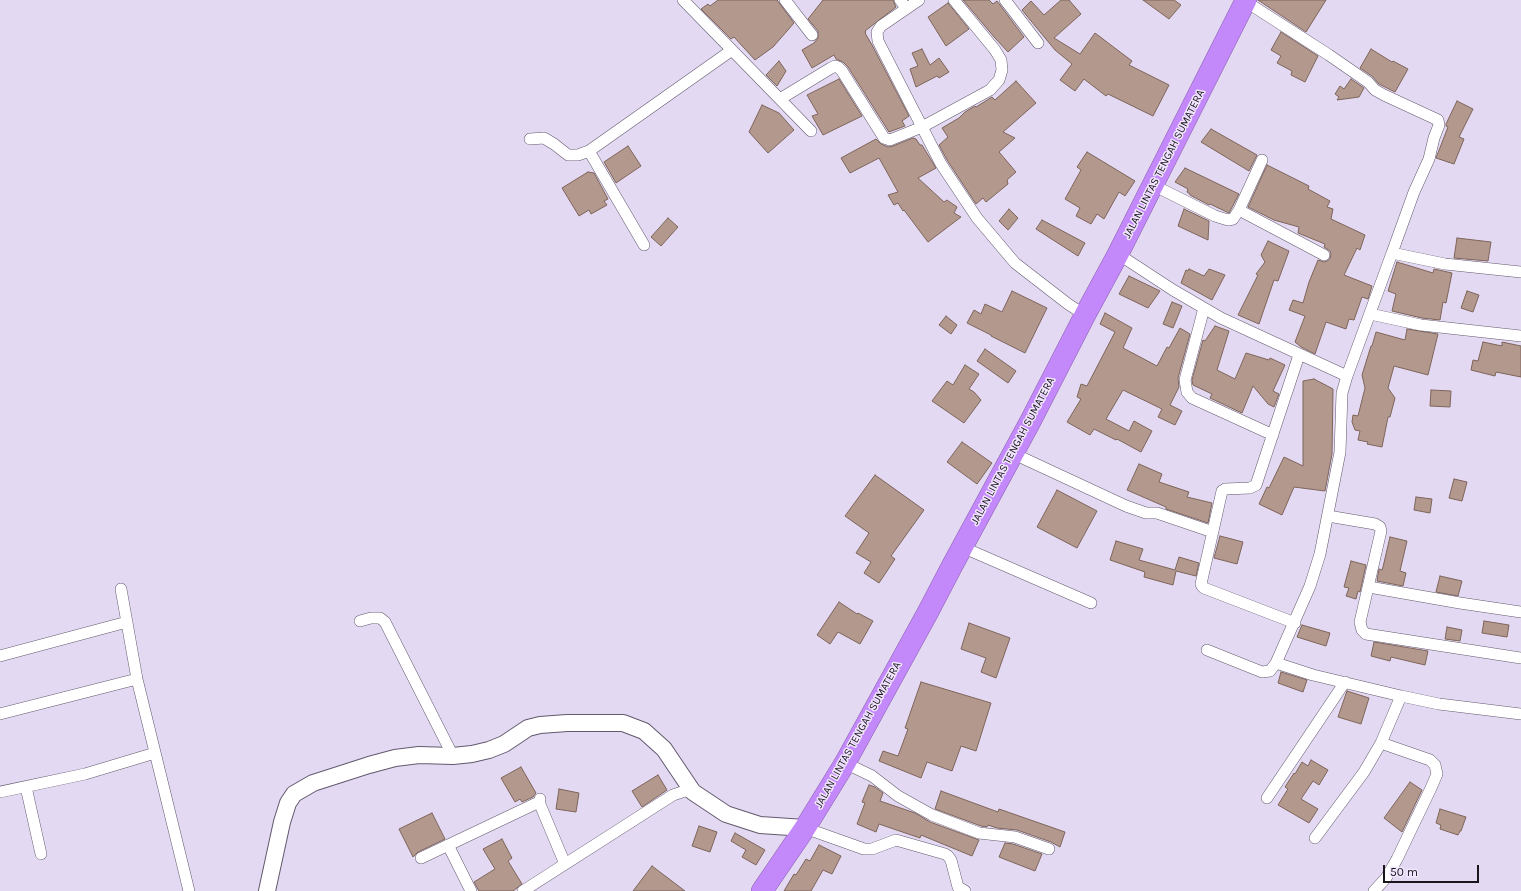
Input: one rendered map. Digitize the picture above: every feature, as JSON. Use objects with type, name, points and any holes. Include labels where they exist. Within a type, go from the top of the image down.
[{"type":"highway","name":"JALAN LINTAS TENGAH SUMATERA","points":[[762,891],[805,828],[845,763],[928,612],[1118,254],[1245,0]]},
{"type":"street","points":[[786,0],[812,35]]},
{"type":"street","points":[[919,0],[903,4],[881,26],[877,32],[878,41],[941,164],[977,218],[1015,263],[1068,304],[1085,315]]},
{"type":"street","points":[[780,99],[831,68],[835,66],[838,67],[886,140],[922,127],[990,90],[1000,80],[1002,70],[1000,60],[995,50],[954,0]]},
{"type":"street","points":[[1005,0],[1038,43]]},
{"type":"street","points":[[1206,650],[1262,672],[1270,670],[1276,663],[1295,623],[1310,586],[1320,554],[1328,516],[1340,452],[1342,393],[1346,376],[1417,185],[1429,159],[1439,125],[1438,120],[1384,96],[1362,77],[1245,0]]},
{"type":"street","points":[[690,2],[732,50],[811,131]]},
{"type":"street","points":[[530,140],[544,138],[568,155],[578,155],[589,151],[732,50]]},
{"type":"street","points":[[589,151],[644,245]]},
{"type":"street","points":[[1153,185],[1215,216],[1228,220],[1233,219],[1239,210],[1262,160]]},
{"type":"street","points":[[1239,210],[1324,255]]},
{"type":"street","points":[[1392,253],[1445,264],[1521,272]]},
{"type":"street","points":[[1118,254],[1221,318],[1346,376]]},
{"type":"street","points":[[1204,308],[1185,380],[1187,392],[1192,398],[1273,435]]},
{"type":"street","points":[[1370,314],[1421,325],[1521,336]]},
{"type":"street","points":[[1295,623],[1202,586],[1222,491],[1225,489],[1250,488],[1256,485],[1299,355]]},
{"type":"street","points":[[1012,453],[1126,506],[1146,513],[1157,513],[1213,532]]},
{"type":"street","points":[[1328,516],[1375,524],[1380,527],[1381,531],[1360,622],[1362,630],[1366,634],[1521,658]]},
{"type":"street","points":[[962,547],[1091,603]]},
{"type":"street","points":[[1369,587],[1521,612]]},
{"type":"street","points":[[121,589],[137,679],[189,891]]},
{"type":"street","points":[[360,621],[371,618],[380,618],[385,622],[453,756]]},
{"type":"street","points":[[0,656],[127,622]]},
{"type":"street","points":[[1276,663],[1313,675],[1401,696],[1447,705],[1521,714]]},
{"type":"street","points":[[0,714],[137,679]]},
{"type":"street","points":[[1267,798],[1345,682]]},
{"type":"street","points":[[1315,838],[1364,772],[1381,743],[1401,696]]},
{"type":"street","points":[[267,891],[282,822],[288,803],[294,794],[313,783],[395,758],[419,755],[453,756],[489,750],[504,744],[528,728],[540,725],[567,723],[623,723],[644,731],[664,749],[693,792],[726,814],[760,825],[805,828],[864,849],[872,849],[896,840],[945,854],[951,860],[958,887],[965,891]]},
{"type":"street","points":[[1374,891],[1386,878],[1397,859],[1431,788],[1436,774],[1435,765],[1430,760],[1381,743]]},
{"type":"street","points":[[0,792],[85,774],[155,753]]},
{"type":"street","points":[[845,763],[872,776],[898,796],[932,815],[979,833],[1015,837],[1049,849]]},
{"type":"street","points":[[26,787],[41,854]]},
{"type":"street","points":[[523,891],[673,795],[685,791],[693,792]]},
{"type":"street","points":[[421,858],[540,800],[565,864]]},
{"type":"street","points":[[448,845],[471,891]]},
{"type":"building","points":[[718,0],[777,0],[794,23],[773,47],[755,60],[734,37],[731,39],[701,9],[708,4],[710,6]]},
{"type":"building","points":[[823,0],[893,0],[896,7],[865,31],[865,33],[909,116],[902,121],[905,126],[889,132],[848,67],[843,62],[836,59],[834,55],[812,68],[802,50],[814,43],[818,38],[818,31],[808,19]]},
{"type":"building","points":[[963,0],[989,0],[993,4],[997,1],[1024,37],[1008,52]]},
{"type":"building","points":[[1061,0],[1069,0],[1081,14],[1054,38],[1080,54],[1095,33],[1132,61],[1129,65],[1169,85],[1153,116],[1108,94],[1106,96],[1084,79],[1075,91],[1060,80],[1072,64],[1055,50],[1022,10],[1031,1],[1044,15]]},
{"type":"building","points":[[1143,0],[1174,0],[1181,5],[1169,19]]},
{"type":"building","points":[[1258,0],[1326,0],[1306,32]]},
{"type":"building","points":[[948,3],[969,29],[946,46],[928,17]]},
{"type":"building","points":[[1281,32],[1318,56],[1305,82],[1291,75],[1292,71],[1277,63],[1281,56],[1271,50]]},
{"type":"building","points":[[922,49],[930,65],[939,58],[949,72],[939,78],[937,76],[916,87],[910,69],[918,66],[912,53]]},
{"type":"building","points":[[1371,49],[1392,62],[1393,61],[1408,69],[1395,92],[1379,84],[1372,76],[1360,68]]},
{"type":"building","points":[[779,61],[786,71],[777,86],[766,75]]},
{"type":"building","points":[[839,79],[862,116],[823,135],[812,116],[818,114],[807,95]]},
{"type":"building","points":[[1351,79],[1364,88],[1359,97],[1337,100],[1339,97],[1335,94],[1340,86],[1344,89]]},
{"type":"building","points":[[1016,81],[1036,103],[1003,132],[1015,138],[999,152],[1016,172],[1007,180],[1008,184],[986,202],[983,198],[976,204],[939,145],[948,137],[942,128],[959,118],[965,112],[992,97],[995,100]]},
{"type":"building","points":[[1457,101],[1473,109],[1459,137],[1464,139],[1454,164],[1436,158],[1448,127],[1446,124]]},
{"type":"building","points":[[762,105],[779,113],[794,130],[768,153],[749,132]]},
{"type":"building","points":[[1211,129],[1257,155],[1249,171],[1201,142]]},
{"type":"building","points":[[913,138],[916,139],[920,145],[922,145],[936,168],[918,178],[944,202],[947,200],[957,207],[954,213],[961,217],[928,242],[904,210],[903,211],[898,203],[894,205],[888,195],[898,192],[879,158],[850,173],[841,158],[876,139],[881,144],[888,147]]},
{"type":"building","points":[[628,146],[641,166],[616,183],[604,162]]},
{"type":"building","points":[[1087,152],[1135,181],[1125,196],[1119,192],[1104,219],[1097,214],[1091,224],[1076,216],[1080,208],[1065,199],[1081,170],[1077,167]]},
{"type":"building","points":[[1267,165],[1309,186],[1308,189],[1330,201],[1327,207],[1333,209],[1331,219],[1365,235],[1360,250],[1357,248],[1344,275],[1372,286],[1368,299],[1362,297],[1354,320],[1349,319],[1346,329],[1326,322],[1315,354],[1301,347],[1295,342],[1305,316],[1289,310],[1293,300],[1303,303],[1309,282],[1318,260],[1324,262],[1327,261],[1330,259],[1331,254],[1330,251],[1324,247],[1325,244],[1298,233],[1299,227],[1274,220],[1248,207]]},
{"type":"building","points":[[1185,168],[1239,194],[1229,213],[1190,195],[1187,192],[1188,189],[1175,182]]},
{"type":"building","points":[[588,172],[594,173],[608,199],[604,201],[607,205],[591,214],[589,210],[579,216],[562,188]]},
{"type":"building","points":[[1009,209],[1018,218],[1008,230],[999,221]]},
{"type":"building","points":[[1184,209],[1209,221],[1208,240],[1178,226]]},
{"type":"building","points":[[668,218],[678,227],[661,246],[651,237]]},
{"type":"building","points":[[1042,220],[1085,243],[1078,256],[1036,229]]},
{"type":"building","points":[[1457,238],[1491,242],[1488,261],[1454,258]]},
{"type":"building","points":[[1268,241],[1289,251],[1278,281],[1274,280],[1259,324],[1238,315],[1258,275],[1256,274],[1265,262],[1261,255]]},
{"type":"building","points":[[1397,262],[1433,273],[1434,269],[1452,273],[1446,303],[1443,302],[1440,320],[1422,318],[1392,311],[1396,294],[1388,291]]},
{"type":"building","points":[[1189,269],[1204,276],[1209,269],[1225,275],[1212,300],[1181,283],[1186,270],[1188,271]]},
{"type":"building","points":[[1129,276],[1160,291],[1148,308],[1119,294]]},
{"type":"building","points":[[1012,291],[1047,308],[1025,353],[967,323],[974,310],[981,314],[985,304],[1002,312]]},
{"type":"building","points":[[1467,291],[1479,295],[1473,312],[1461,308]]},
{"type":"building","points":[[1172,302],[1182,306],[1173,328],[1163,324]]},
{"type":"building","points":[[1105,313],[1132,328],[1123,348],[1157,366],[1167,347],[1169,348],[1180,328],[1190,334],[1178,378],[1179,387],[1170,405],[1182,411],[1175,425],[1158,417],[1162,409],[1123,390],[1106,419],[1129,431],[1134,421],[1152,431],[1141,452],[1094,429],[1090,435],[1067,422],[1081,399],[1077,397],[1081,384],[1087,386],[1115,332],[1100,324]]},
{"type":"building","points":[[946,316],[957,325],[951,334],[939,325]]},
{"type":"building","points":[[1215,326],[1229,331],[1217,370],[1235,379],[1246,353],[1269,360],[1270,358],[1285,365],[1273,391],[1279,394],[1274,407],[1268,404],[1253,386],[1242,413],[1210,398],[1212,394],[1193,385],[1192,380],[1203,340],[1205,341]]},
{"type":"building","points":[[1407,329],[1438,334],[1428,375],[1394,366],[1388,388],[1395,398],[1390,417],[1388,417],[1382,447],[1367,444],[1368,442],[1358,440],[1360,431],[1355,430],[1352,422],[1353,415],[1358,416],[1365,388],[1362,375],[1371,346],[1376,332],[1405,340]]},
{"type":"building","points":[[1483,342],[1502,346],[1502,342],[1521,346],[1521,377],[1496,372],[1495,376],[1471,370],[1473,360],[1478,361]]},
{"type":"building","points":[[985,349],[1016,371],[1008,383],[977,361]]},
{"type":"building","points":[[965,365],[979,374],[969,389],[981,400],[964,423],[932,401],[947,381],[953,385]]},
{"type":"building","points":[[1314,379],[1333,389],[1332,454],[1325,491],[1294,487],[1282,515],[1259,504],[1267,487],[1269,488],[1284,457],[1303,466],[1303,381]]},
{"type":"building","points":[[1431,390],[1451,391],[1450,407],[1430,406]]},
{"type":"building","points":[[962,442],[992,463],[977,484],[947,462]]},
{"type":"building","points":[[1139,464],[1162,474],[1159,482],[1189,492],[1187,497],[1212,503],[1208,523],[1166,509],[1166,507],[1127,490]]},
{"type":"building","points":[[875,475],[924,510],[891,556],[895,559],[879,583],[864,573],[871,562],[856,553],[869,533],[845,516]]},
{"type":"building","points":[[1454,479],[1467,482],[1462,501],[1449,498]]},
{"type":"building","points":[[1057,490],[1097,511],[1077,548],[1037,527]]},
{"type":"building","points":[[1416,497],[1432,499],[1430,513],[1414,510]]},
{"type":"building","points":[[1220,536],[1243,542],[1237,564],[1214,558]]},
{"type":"building","points":[[1390,537],[1407,541],[1400,571],[1406,573],[1403,586],[1377,581],[1379,569],[1382,570],[1383,567]]},
{"type":"building","points":[[1116,541],[1143,549],[1139,560],[1175,570],[1179,557],[1199,563],[1196,576],[1176,571],[1173,585],[1144,577],[1145,572],[1110,560]]},
{"type":"building","points":[[1351,561],[1366,565],[1360,592],[1358,591],[1356,599],[1346,596],[1349,588],[1344,587]]},
{"type":"building","points":[[1440,576],[1462,581],[1458,596],[1436,592]]},
{"type":"building","points":[[839,602],[857,614],[858,613],[873,621],[860,644],[838,632],[830,644],[817,635]]},
{"type":"building","points":[[1484,621],[1509,625],[1507,637],[1482,633]]},
{"type":"building","points":[[969,623],[1010,638],[996,678],[981,672],[986,658],[961,649]]},
{"type":"building","points":[[1302,625],[1330,633],[1326,646],[1297,637]]},
{"type":"building","points":[[1447,627],[1462,630],[1460,641],[1445,639]]},
{"type":"building","points":[[1374,642],[1428,651],[1425,665],[1391,657],[1390,661],[1371,656]]},
{"type":"building","points":[[1281,672],[1307,680],[1303,692],[1278,683]]},
{"type":"building","points":[[921,682],[991,703],[976,751],[961,746],[952,771],[927,762],[921,778],[879,761],[883,751],[898,756],[908,729],[905,728]]},
{"type":"building","points":[[1347,691],[1369,698],[1361,724],[1338,717]]},
{"type":"building","points":[[1311,760],[1328,770],[1319,785],[1313,781],[1301,799],[1318,809],[1309,823],[1278,805],[1288,789],[1285,787],[1302,762],[1308,766]]},
{"type":"building","points":[[521,767],[536,793],[533,797],[522,802],[520,799],[515,802],[501,778]]},
{"type":"building","points":[[658,775],[667,790],[642,807],[632,791]]},
{"type":"building","points":[[1410,782],[1422,790],[1402,832],[1384,818]]},
{"type":"building","points":[[869,785],[875,787],[883,793],[880,801],[915,813],[930,822],[979,840],[972,856],[921,835],[920,838],[879,824],[876,832],[857,824],[865,803],[862,802]]},
{"type":"building","points":[[559,789],[579,793],[576,812],[556,809]]},
{"type":"building","points":[[941,791],[998,812],[999,809],[1065,832],[1060,847],[1051,842],[1017,830],[997,828],[988,825],[987,827],[981,826],[935,809]]},
{"type":"building","points":[[1440,809],[1466,817],[1458,835],[1440,829],[1441,825],[1436,823]]},
{"type":"building","points":[[432,813],[445,839],[418,852],[413,857],[399,829]]},
{"type":"building","points":[[699,826],[717,832],[710,852],[692,846]]},
{"type":"building","points":[[735,833],[765,850],[756,865],[742,857],[746,850],[731,841]]},
{"type":"building","points":[[502,839],[512,858],[508,861],[522,884],[513,891],[479,891],[474,882],[495,869],[483,849]]},
{"type":"building","points":[[1005,843],[1013,844],[1042,854],[1035,871],[999,857]]},
{"type":"building","points":[[819,845],[841,856],[832,874],[823,870],[811,891],[784,891],[794,874],[796,875],[806,859],[810,861]]},
{"type":"building","points":[[652,866],[685,891],[633,891]]}]
